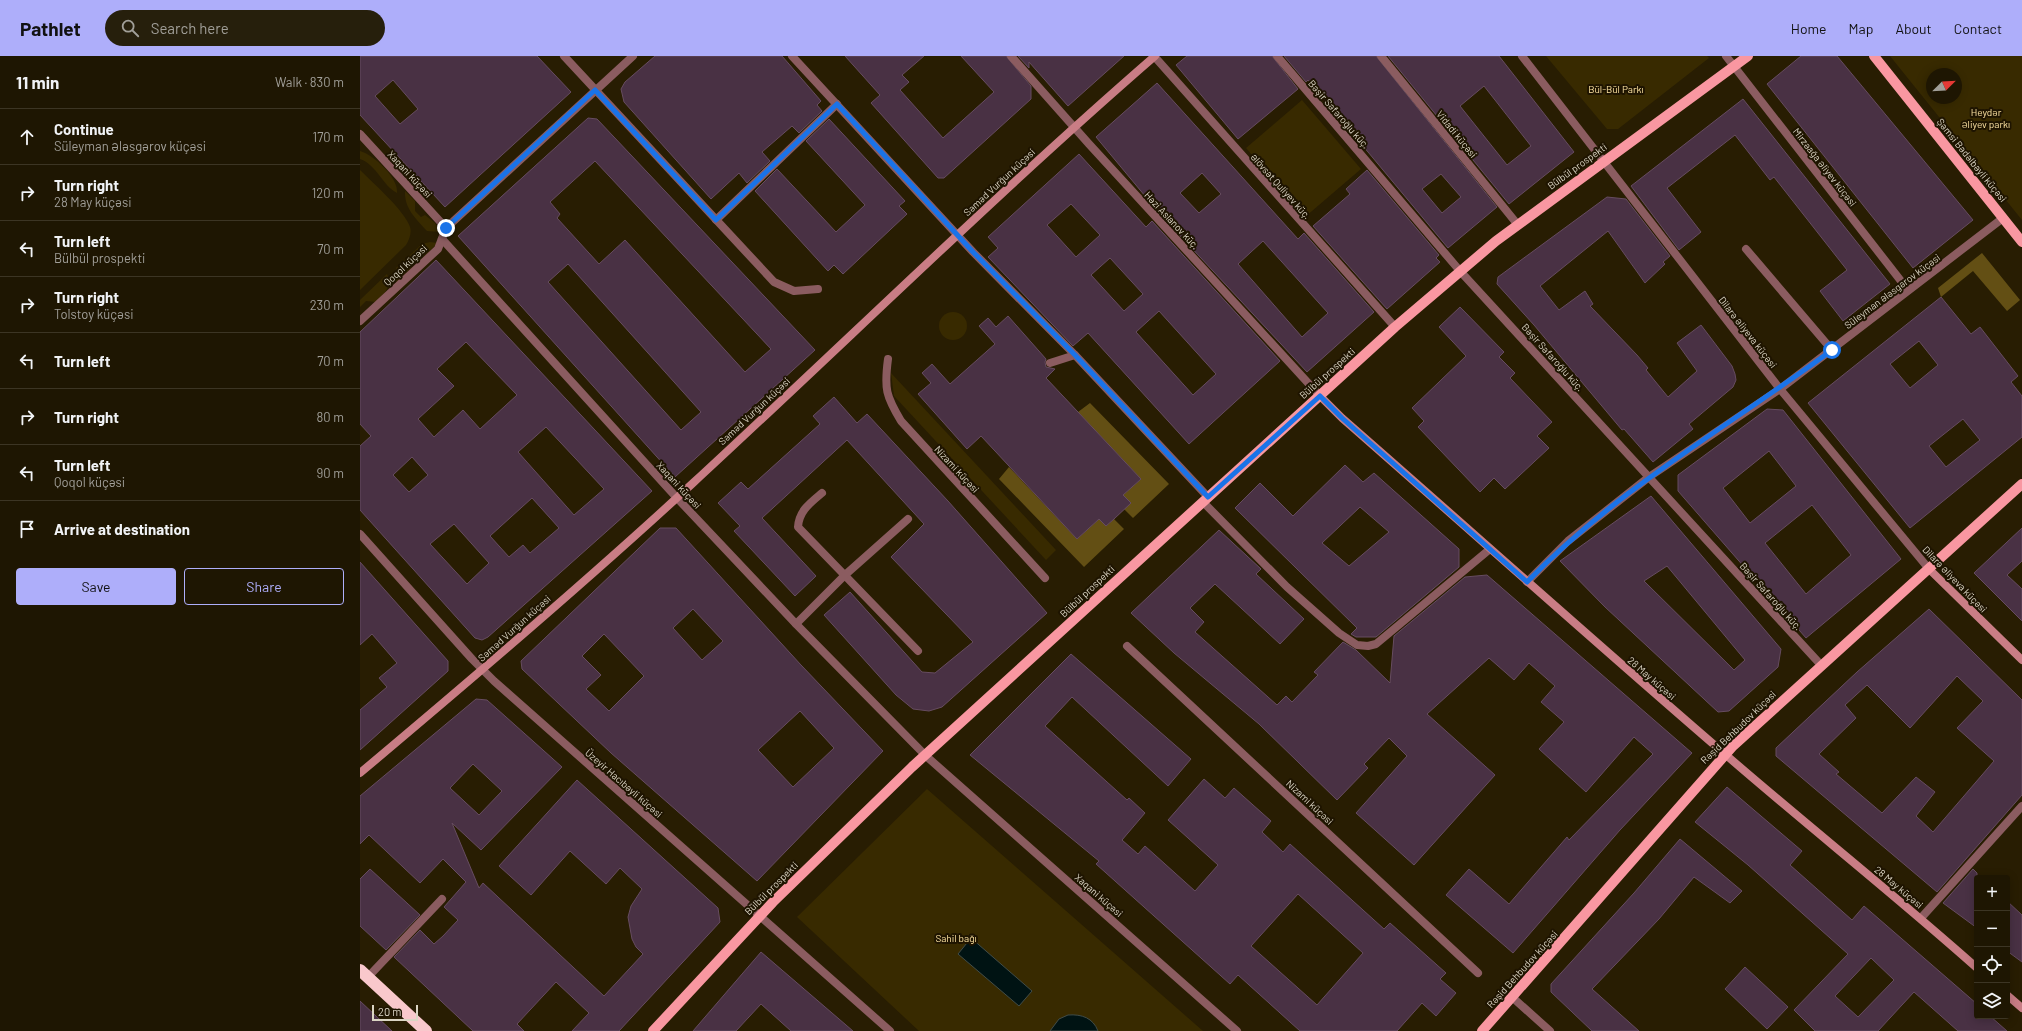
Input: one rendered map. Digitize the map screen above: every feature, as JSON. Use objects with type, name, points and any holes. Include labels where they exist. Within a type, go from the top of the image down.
[{"type":"highway","points":[[364,974],[426,1031]]},
{"type":"main road","name":"Səməd Vurğun küçəsi","points":[[360,773],[482,670],[677,498],[956,234],[1154,56]]},
{"type":"main road","name":"Bülbül prospekti","points":[[653,1031],[760,915],[912,768],[1395,327],[1460,271],[1518,225],[1748,56]]},
{"type":"main road","name":"Şəmsi Bədəlbəyli küçəsi","points":[[1874,56],[2022,242]]},
{"type":"main road","name":"28 May küçəsi","points":[[1320,396],[1342,418],[1527,582],[1725,754],[1921,918],[1974,965]]},
{"type":"main road","name":"Rəşid Behbudov küçəsi","points":[[1482,1031],[1725,754],[1821,665],[2022,484]]},
{"type":"main road","name":"Dilarə Əliyeva küçəsi","points":[[1929,569],[2022,660]]},
{"type":"main road","points":[[2010,998],[2022,1008]]},
{"type":"street","points":[[564,56],[774,282],[794,291],[818,288]]},
{"type":"street","name":"Qoqol küçəsi","points":[[360,321],[438,248],[446,228],[633,56]]},
{"type":"street","points":[[792,56],[956,234],[1075,355],[1287,587],[1339,633],[1358,644],[1368,646],[1376,644],[1490,549]]},
{"type":"street","name":"Həzi Aslanov küç.","points":[[1010,56],[1320,396]]},
{"type":"street","name":"Əlövsət Quliyev küç.","points":[[1154,56],[1395,327]]},
{"type":"street","name":"Bəşir Səfəroğlu küç.","points":[[1277,56],[1460,271],[1821,665]]},
{"type":"street","name":"Vidadi küçəsi","points":[[1381,56],[1518,225]]},
{"type":"street","name":"Dilarə Əliyeva küçəsi","points":[[1522,56],[1780,388],[1929,569]]},
{"type":"street","name":"Mirzəağa Əliyev küçəsi","points":[[1726,56],[1908,290]]},
{"type":"street","points":[[716,220],[837,104]]},
{"type":"street","name":"Xaqani küçəsi","points":[[360,134],[446,228]]},
{"type":"street","name":"Süleyman Ələsgərov küçəsi","points":[[1527,582],[1568,541],[1649,477],[1780,388],[1832,350],[2003,218]]},
{"type":"street","name":"Xaqani küçəsi","points":[[442,238],[677,498],[796,624],[926,756],[1237,1031]]},
{"type":"street","points":[[1746,249],[1832,350]]},
{"type":"street","points":[[1050,363],[1075,355]]},
{"type":"street","name":"Nizami küçəsi","points":[[888,359],[885,382],[889,400],[901,422],[1044,578]]},
{"type":"street","points":[[822,493],[804,509],[798,518],[798,527],[918,651]]},
{"type":"street","points":[[796,624],[845,575],[908,519]]},
{"type":"street","name":"Üzeyir Hacıbəyli küçəsi","points":[[360,534],[482,670],[890,1031]]},
{"type":"street","name":"Nizami küçəsi","points":[[1127,646],[1478,973]]},
{"type":"street","points":[[1921,918],[2022,806]]},
{"type":"street","points":[[364,974],[442,899]]},
{"type":"street","points":[[1512,997],[1550,1031]]},
{"type":"green space","name":"Bül-Bül Parkı","points":[[1546,56],[1707,56],[1709,58],[1618,129],[1607,129]]},
{"type":"green space","name":"Heydər Əliyev parkı","points":[[1890,56],[2022,56],[2022,220],[1929,104],[1962,104],[1962,68],[1926,68],[1926,101]]},
{"type":"green space","points":[[1302,100],[1361,169],[1305,217],[1246,148]]},
{"type":"green space","points":[[360,151],[372,157],[390,174],[397,187],[397,193],[387,185],[371,166],[360,159]]},
{"type":"green space","points":[[360,170],[402,213],[407,220],[411,232],[406,245],[360,290]]},
{"type":"green space","points":[[405,191],[415,201],[415,211],[421,217],[425,215],[435,223],[440,232],[427,231],[419,222],[406,203]]},
{"type":"green space","points":[[430,242],[438,243],[425,255],[417,254],[410,260],[412,267],[396,282],[396,268],[422,244]]},
{"type":"green space","points":[[387,274],[389,283],[384,293],[376,302],[366,301],[360,307],[360,300]]},
{"type":"green space","points":[[953,312],[959,313],[963,316],[966,320],[966,332],[963,336],[959,339],[953,340],[947,339],[943,336],[940,332],[939,326],[940,320],[943,316],[947,313]]},
{"type":"green space","points":[[891,373],[1056,550],[1046,560],[894,396]]},
{"type":"green space","name":"Sahil bağı","points":[[927,789],[1203,1031],[919,1031],[797,917]]},
{"type":"shaded area","points":[[1982,253],[2020,300],[2007,311],[1973,271],[1941,297],[1938,288]]},
{"type":"shaded area","points":[[1090,403],[1169,484],[1133,518],[1124,509],[1123,495],[1141,479],[1078,412]]},
{"type":"shaded area","points":[[1009,467],[1077,539],[1099,519],[1106,526],[1114,519],[1124,529],[1084,567],[999,479]]},
{"type":"shaded area","points":[[971,938],[1032,991],[1019,1006],[958,954]]},
{"type":"shaded area","points":[[1068,1015],[1078,1015],[1090,1020],[1098,1031],[1050,1031],[1059,1019]]},
{"type":"building","points":[[360,56],[537,56],[571,92],[445,207],[360,115]],"holes":[[[393,80],[418,109],[400,124],[375,96]]]},
{"type":"building","points":[[655,56],[782,56],[821,101],[817,105],[822,111],[799,133],[792,126],[762,152],[770,161],[747,183],[739,173],[711,199],[624,102],[621,89],[625,82]]},
{"type":"building","points":[[845,56],[924,56],[902,75],[909,82],[900,90],[943,138],[994,92],[961,56],[1006,56],[1031,86],[1031,99],[944,178],[938,178],[871,103],[880,95]]},
{"type":"building","points":[[1018,56],[1124,56],[1068,106],[1029,62],[1029,68]]},
{"type":"building","points":[[1187,56],[1272,56],[1298,89],[1238,139],[1176,65]]},
{"type":"building","points":[[1284,56],[1376,56],[1497,207],[1448,248],[1308,80],[1306,82]],"holes":[[[1441,174],[1461,197],[1442,213],[1422,189]]]},
{"type":"building","points":[[1388,56],[1499,56],[1574,152],[1509,204]],"holes":[[[1484,86],[1531,146],[1507,165],[1460,106]]]},
{"type":"building","points":[[1801,56],[1837,56],[1973,220],[1913,268],[1767,84]]},
{"type":"building","points":[[1157,83],[1298,239],[1304,233],[1374,312],[1307,372],[1160,214],[1096,137]],"holes":[[[1202,173],[1221,194],[1199,213],[1180,193]],[[1263,241],[1328,313],[1302,337],[1238,264]]]},
{"type":"building","points":[[1743,99],[1890,284],[1843,321],[1820,291],[1847,270],[1774,177],[1770,180],[1735,135],[1667,188],[1701,232],[1679,250],[1631,186]]},
{"type":"building","points":[[588,118],[597,119],[815,350],[675,477],[458,236]],"holes":[[[595,161],[771,349],[745,372],[625,240],[599,264],[557,218],[560,214],[550,202]],[[568,264],[701,412],[681,430],[548,282]]]},
{"type":"building","points":[[829,119],[905,201],[899,206],[907,214],[843,274],[834,265],[828,271],[755,191],[777,169],[836,232],[865,205],[806,141]]},
{"type":"building","points":[[1079,154],[1146,227],[1152,221],[1280,361],[1189,444],[1088,333],[1073,346],[988,257],[998,248],[988,237]],"holes":[[[1071,204],[1100,235],[1076,257],[1047,225]],[[1110,258],[1143,294],[1124,311],[1091,275]],[[1159,311],[1216,374],[1193,395],[1136,332]]]},
{"type":"building","points":[[1367,170],[1439,255],[1436,258],[1440,262],[1387,309],[1313,226],[1350,194],[1346,189]]},
{"type":"building","points":[[1607,197],[1626,199],[1670,256],[1663,262],[1665,264],[1645,283],[1608,231],[1540,286],[1559,310],[1585,291],[1593,304],[1590,306],[1637,355],[1648,368],[1646,370],[1668,397],[1697,371],[1677,343],[1701,325],[1732,366],[1735,374],[1736,380],[1733,387],[1689,424],[1693,429],[1653,462],[1624,429],[1622,430],[1534,325],[1497,284],[1498,277]]},
{"type":"building","points":[[436,260],[652,491],[488,637],[482,640],[475,638],[360,510],[360,446],[371,436],[360,424],[360,332]],"holes":[[[466,342],[517,395],[480,429],[463,410],[434,437],[418,419],[454,386],[437,369]],[[546,427],[604,489],[574,515],[518,452]],[[412,457],[428,475],[409,492],[393,475]],[[532,498],[559,528],[530,553],[523,545],[509,557],[490,536]],[[454,524],[489,563],[467,584],[430,544]]]},
{"type":"building","points":[[1941,297],[1971,334],[1980,327],[2018,376],[2011,382],[2022,396],[2022,437],[1910,528],[1808,403]],"holes":[[[1919,341],[1938,365],[1910,388],[1890,364]],[[1963,419],[1980,440],[1946,467],[1929,446]]]},
{"type":"building","points":[[1460,307],[1504,352],[1499,357],[1515,373],[1510,378],[1552,422],[1537,436],[1549,448],[1505,489],[1494,478],[1480,492],[1418,427],[1424,421],[1412,408],[1466,356],[1439,327]]},
{"type":"building","points":[[1008,316],[1046,359],[1046,367],[1055,369],[1046,378],[1141,479],[1123,495],[1131,503],[1114,519],[1106,526],[1099,519],[1077,539],[981,436],[967,449],[918,394],[931,383],[922,373],[932,364],[950,384],[995,344],[979,326],[988,318],[996,327]]},
{"type":"building","points":[[834,397],[857,423],[867,414],[948,501],[1047,613],[942,707],[929,711],[913,709],[896,695],[824,615],[850,592],[922,672],[935,673],[973,642],[891,557],[924,524],[847,440],[762,518],[816,576],[795,596],[734,531],[740,526],[718,503],[741,482],[748,489],[820,424],[813,416]]},
{"type":"building","points":[[1767,409],[1783,410],[1901,559],[1806,638],[1678,491],[1678,475]],"holes":[[[1769,451],[1796,486],[1750,523],[1723,488]],[[1812,505],[1851,555],[1806,594],[1765,543]]]},
{"type":"building","points":[[1345,465],[1363,482],[1374,473],[1459,549],[1459,567],[1376,637],[1356,637],[1351,634],[1357,628],[1235,508],[1260,483],[1293,516]],"holes":[[[1360,507],[1389,532],[1349,566],[1322,543]]]},
{"type":"building","points":[[1651,496],[1781,649],[1778,667],[1729,711],[1718,712],[1605,607],[1560,561]],"holes":[[[1667,566],[1745,660],[1734,670],[1644,581]]]},
{"type":"building","points":[[660,528],[676,528],[801,665],[883,751],[757,881],[611,753],[522,669],[521,661]],"holes":[[[693,609],[723,641],[702,660],[673,628]],[[604,634],[644,676],[609,711],[586,689],[601,675],[582,656]],[[800,711],[834,748],[793,787],[758,750]]]},
{"type":"building","points":[[2022,528],[2022,561],[2007,575],[2022,589],[2022,621],[1974,573]]},
{"type":"building","points":[[1219,530],[1261,569],[1256,574],[1304,619],[1280,644],[1215,584],[1190,608],[1204,622],[1195,632],[1277,705],[1286,696],[1292,702],[1318,675],[1314,672],[1343,642],[1356,650],[1390,683],[1394,636],[1465,577],[1487,575],[1692,753],[1620,830],[1513,953],[1446,895],[1469,869],[1509,904],[1567,837],[1569,840],[1653,754],[1634,737],[1586,792],[1539,749],[1564,722],[1541,702],[1555,686],[1529,663],[1514,680],[1489,658],[1427,714],[1495,775],[1414,865],[1356,813],[1407,756],[1389,738],[1364,764],[1368,768],[1337,800],[1259,724],[1174,653],[1131,613]]},
{"type":"building","points":[[360,562],[448,661],[448,671],[360,750],[360,710],[387,687],[379,678],[397,663],[372,634],[360,645]]},
{"type":"building","points":[[1929,609],[2022,700],[2022,795],[1937,892],[1776,756],[1776,748],[1857,672]],"holes":[[[1957,676],[1983,701],[1957,728],[1994,761],[1933,832],[1916,816],[1935,792],[1916,777],[1882,813],[1836,774],[1839,772],[1819,754],[1856,718],[1845,705],[1867,685],[1910,728]]]},
{"type":"building","points":[[1071,654],[1191,759],[1168,786],[1072,697],[1045,726],[1127,800],[1129,798],[1145,813],[1122,840],[1138,854],[1145,846],[1195,891],[1218,865],[1168,820],[1204,779],[1225,798],[1234,788],[1271,821],[1262,832],[1283,852],[1290,844],[1384,929],[1390,923],[1446,973],[1440,979],[1456,993],[1436,1016],[1422,1003],[1397,1031],[1300,1031],[1238,975],[1230,984],[1096,864],[1099,861],[970,755]],"holes":[[[1298,894],[1363,953],[1317,1005],[1251,946]]]},
{"type":"building","points":[[476,699],[487,700],[562,767],[481,850],[452,823],[479,888],[483,883],[604,996],[643,954],[636,947],[632,939],[628,917],[631,906],[642,889],[620,868],[606,884],[570,851],[531,895],[499,866],[577,780],[718,908],[720,922],[619,1031],[572,1031],[589,1013],[556,982],[517,1024],[524,1031],[473,1031],[394,957],[420,930],[434,944],[443,936],[458,920],[444,907],[466,882],[443,859],[420,883],[369,835],[360,844],[360,796]],"holes":[[[473,764],[502,791],[479,815],[450,788]]]},
{"type":"building","points":[[1727,787],[1802,851],[1790,865],[1852,920],[1864,906],[1974,1001],[1974,1019],[1993,1019],[2007,1031],[1958,1031],[1914,992],[1878,1031],[1815,1031],[1794,1010],[1848,954],[1748,865],[1695,822]],"holes":[[[1871,958],[1894,980],[1858,1017],[1835,996]]]},
{"type":"building","points":[[1680,839],[1742,891],[1730,903],[1694,877],[1659,919],[1592,989],[1639,1031],[1592,1031],[1551,992],[1551,984],[1634,893]]},
{"type":"building","points":[[370,869],[420,915],[386,950],[360,926],[360,879]]},
{"type":"building","points":[[1973,869],[1977,873],[1977,875],[1974,875],[1974,926],[1943,903]]},
{"type":"building","points":[[2010,904],[2022,915],[2022,962],[2010,953]]},
{"type":"building","points":[[761,952],[853,1031],[791,1031],[761,1004],[736,1031],[693,1031]]},
{"type":"building","points":[[1745,967],[1788,1007],[1767,1029],[1725,989]]},
{"type":"building","points":[[360,1001],[392,1031],[360,1031]]},
{"type":"route","points":[[446,228],[595,90],[716,220],[837,104],[973,252],[1075,355],[1208,497],[1320,396],[1342,418],[1527,582],[1568,541],[1649,477],[1780,388],[1832,350]]}]
